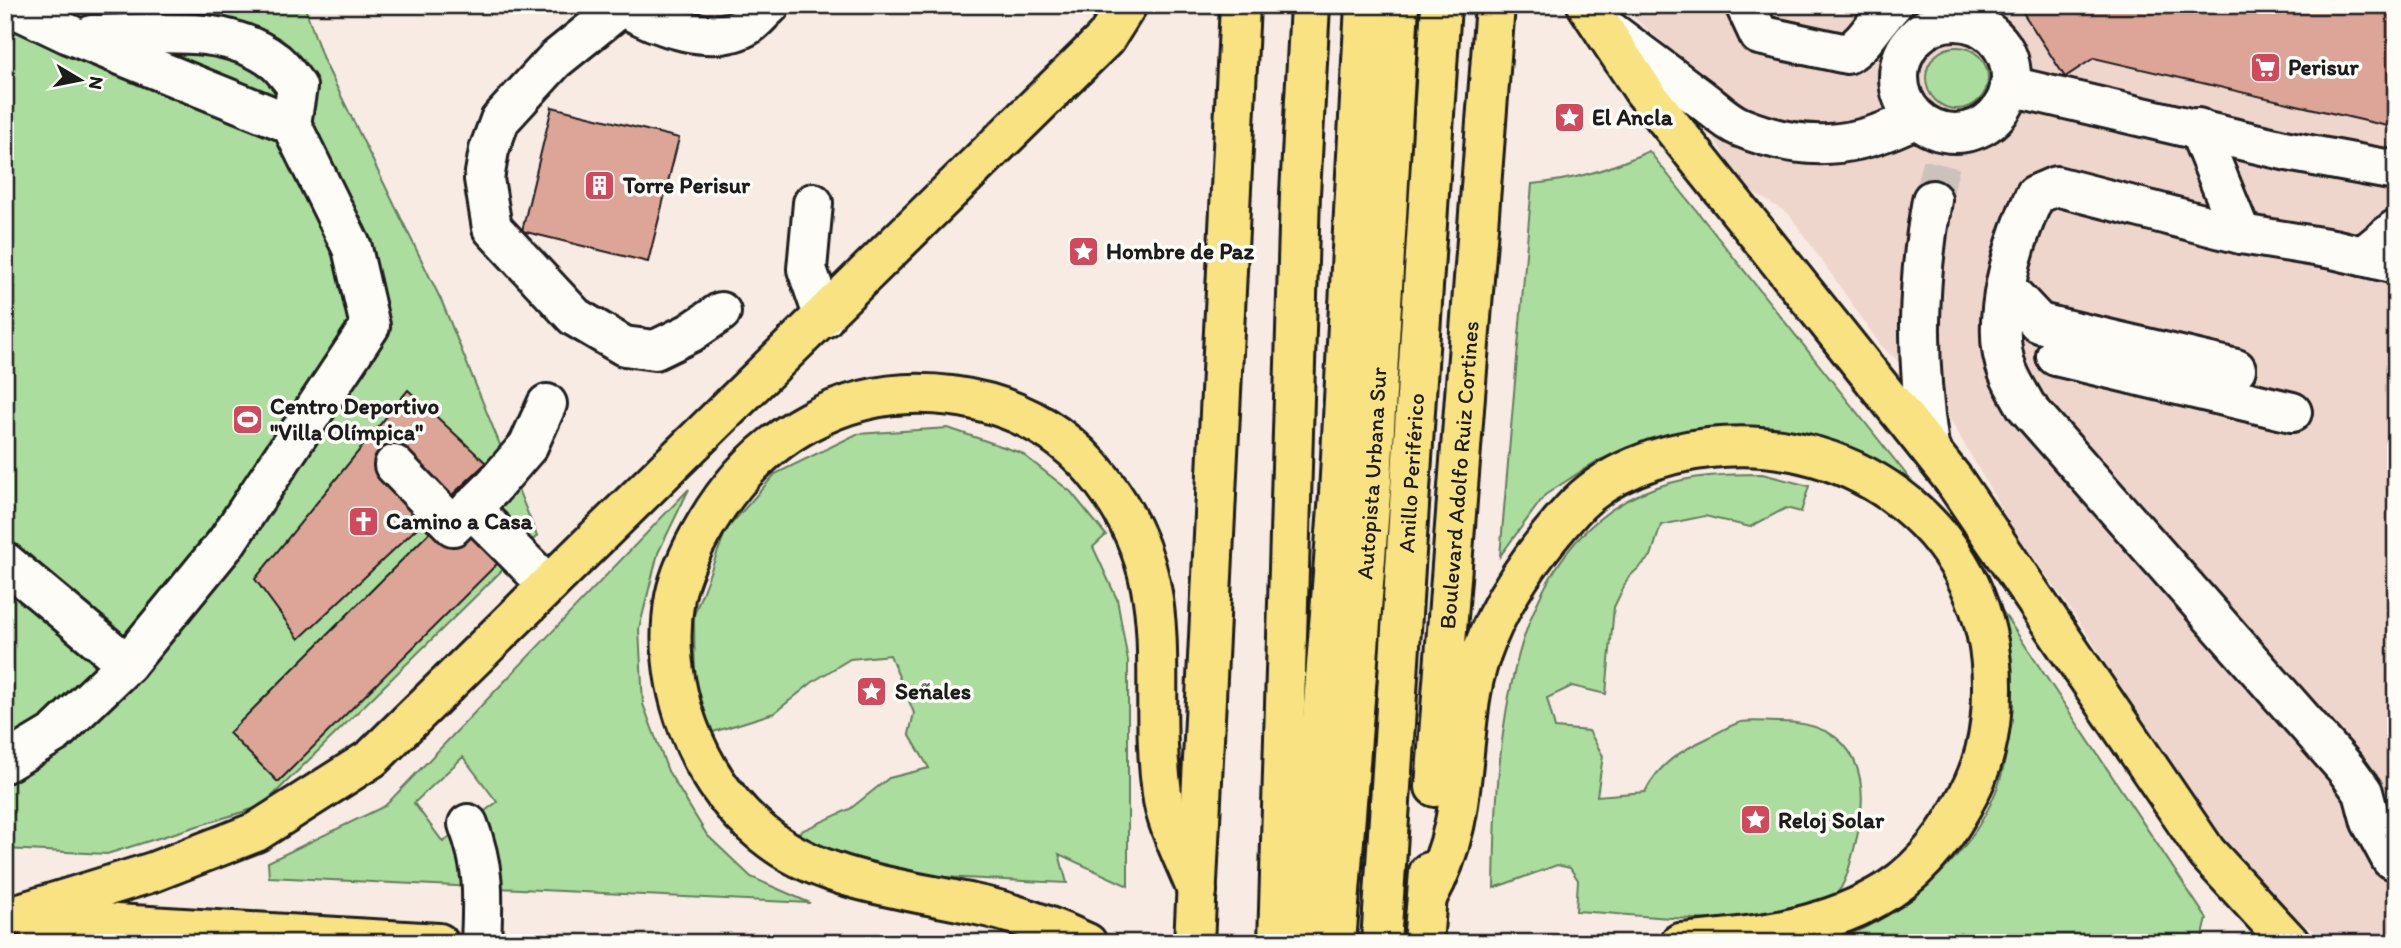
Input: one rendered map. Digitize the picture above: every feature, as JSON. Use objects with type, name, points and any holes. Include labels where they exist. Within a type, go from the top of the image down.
[{"type":"main road","points":[[6,917],[153,872],[256,832],[372,758],[824,318],[1106,38],[1127,5]]},
{"type":"main road","points":[[1194,943],[1240,5]]},
{"type":"main road","points":[[1278,943],[1300,194],[1310,5]]},
{"type":"main road","name":"Autopista Urbana Sur","points":[[1305,943],[1339,494],[1365,5]]},
{"type":"main road","name":"Autopista Urbana Sur","points":[[1336,943],[1372,481],[1399,5]]},
{"type":"main road","name":"Anillo Periférico","points":[[1381,943],[1441,5]]},
{"type":"main road","points":[[1423,316],[1456,5]]},
{"type":"main road","name":"Boulevard Adolfo Ruiz Cortines","points":[[1423,943],[1495,5]]},
{"type":"main road","points":[[1591,13],[1643,90],[1929,446],[2207,853],[2290,943]]},
{"type":"main road","points":[[1087,943],[1003,912],[868,882],[798,855],[764,835],[730,797],[704,761],[689,731],[678,691],[672,632],[676,595],[699,535],[737,477],[774,444],[803,425],[846,406],[879,397],[910,393],[967,398],[1023,414],[1051,429],[1100,477],[1137,537],[1153,592],[1159,633],[1162,797],[1197,891]]},
{"type":"main road","points":[[1427,902],[1443,869],[1455,833],[1472,691],[1484,648],[1507,598],[1530,562],[1575,506],[1618,475],[1693,450],[1753,446],[1828,461],[1873,480],[1919,513],[1956,557],[1966,574],[1982,610],[1992,665],[1992,723],[1986,754],[1976,781],[1945,834],[1906,877],[1881,896],[1852,910],[1762,936],[1680,943]]},
{"type":"main road","points":[[6,917],[439,943]]},
{"type":"street","points":[[8,5],[71,35],[291,124]]},
{"type":"street","points":[[721,312],[690,333],[655,350],[624,346],[575,317],[492,228],[484,179],[489,150],[500,120],[555,60],[622,6],[671,28],[711,35],[748,25],[770,5]]},
{"type":"street","points":[[1745,5],[1759,35],[1847,54],[1863,45],[1875,23],[1892,5]]},
{"type":"street","points":[[1591,13],[1738,126],[1793,142],[1823,145],[1852,143],[1887,132],[1916,118]]},
{"type":"street","points":[[1929,446],[1920,384],[1918,323],[1922,261],[1941,166],[1971,132],[1990,122],[2003,106],[2010,86],[2011,71],[2007,55],[1987,18],[1971,23],[1939,23],[1911,42],[1899,72],[1899,89],[1905,104],[1926,126],[1941,166]]},
{"type":"street","points":[[5,763],[55,733],[127,664],[226,543],[370,326],[352,248],[291,124],[298,87],[277,63],[246,44],[216,36],[71,35]]},
{"type":"street","points":[[2010,86],[2288,151],[2396,171]]},
{"type":"street","points":[[2198,128],[2241,234]]},
{"type":"street","points":[[2396,229],[2379,260],[2241,234],[2056,186],[2035,195],[2021,225],[2000,318],[2007,371],[2026,406],[2347,770],[2363,792],[2371,822],[2391,859],[2396,861]]},
{"type":"street","points":[[813,203],[807,269],[824,318]]},
{"type":"street","points":[[2007,289],[2039,323],[2236,369]]},
{"type":"street","points":[[2056,356],[2292,412]]},
{"type":"street","points":[[394,465],[453,526],[528,446],[547,404]]},
{"type":"street","points":[[471,508],[548,585]]},
{"type":"street","points":[[5,562],[127,664]]},
{"type":"street","points":[[468,824],[479,855],[483,885],[481,943]]},
{"type":"shaded area","points":[[1619,5],[2396,5],[2396,943],[2332,943],[2264,898],[2168,763],[2085,630],[2009,522],[1935,393],[1882,347],[1789,214],[1741,185],[1712,134],[1682,113],[1661,41]]},
{"type":"green space","name":"Centro Deportivo \"Villa Olímpica\"","points":[[5,5],[304,5],[323,59],[442,302],[537,536],[262,806],[107,854],[5,849]]},
{"type":"green space","points":[[1957,47],[1969,49],[1979,56],[1986,66],[1986,90],[1979,100],[1969,107],[1957,109],[1945,107],[1935,100],[1928,90],[1926,78],[1928,66],[1935,56],[1945,49]]},
{"type":"green space","points":[[1649,151],[1925,498],[1800,436],[1743,426],[1680,432],[1597,461],[1545,495],[1500,556],[1532,184],[1592,173]]},
{"type":"green space","points":[[948,428],[1021,453],[1071,492],[1106,535],[1093,547],[1117,599],[1128,661],[1128,886],[1059,854],[1067,883],[942,877],[867,864],[788,837],[850,809],[889,778],[929,768],[909,734],[914,713],[890,655],[850,659],[814,681],[774,713],[710,733],[695,702],[694,615],[726,530],[775,474],[857,434]]},
{"type":"green space","points":[[1762,474],[1809,486],[1801,512],[1786,508],[1750,527],[1705,516],[1661,525],[1651,556],[1628,578],[1614,607],[1606,694],[1572,686],[1547,698],[1555,728],[1589,731],[1603,756],[1597,796],[1645,792],[1671,759],[1741,722],[1806,725],[1828,732],[1843,744],[1854,760],[1860,779],[1862,800],[1854,849],[1839,891],[1829,900],[1802,910],[1772,916],[1705,919],[1576,911],[1578,880],[1570,868],[1557,865],[1494,888],[1499,776],[1506,716],[1518,657],[1538,602],[1566,553],[1606,514],[1657,487],[1696,478]]},
{"type":"green space","points":[[689,489],[658,553],[639,629],[643,704],[668,771],[707,835],[751,877],[810,903],[269,877],[268,862],[385,806]],"holes":[[[463,757],[497,802],[443,842],[414,803]]]},
{"type":"green space","points":[[1973,567],[2207,919],[2201,943],[1824,943],[1878,921],[1927,885],[1968,841],[1985,815],[1997,789],[2008,742],[2009,690]]},
{"type":"building","name":"Perisur","points":[[2018,5],[2396,5],[2396,128],[2094,58],[2065,77]]},
{"type":"building","name":"Torre Perisur","points":[[552,107],[679,138],[648,262],[522,231]]},
{"type":"building","name":"Camino a Casa","points":[[408,390],[486,463],[299,639],[255,579]]},
{"type":"building","points":[[450,512],[499,562],[278,782],[229,733]]},
{"type":"tunnel","points":[[1932,200],[1941,164]]},
{"type":"place","name":"Perisur","points":[[2265,67]]},
{"type":"place","name":"El Ancla","points":[[1569,117]]},
{"type":"place","name":"Torre Perisur","points":[[600,185]]},
{"type":"place","name":"Hombre de Paz","points":[[1083,251]]},
{"type":"place","name":"Centro Deportivo \"Villa Olímpica\"","points":[[247,419]]},
{"type":"place","name":"Camino a Casa","points":[[363,521]]},
{"type":"place","name":"Señales","points":[[872,691]]},
{"type":"place","name":"Reloj Solar","points":[[1755,820]]}]
